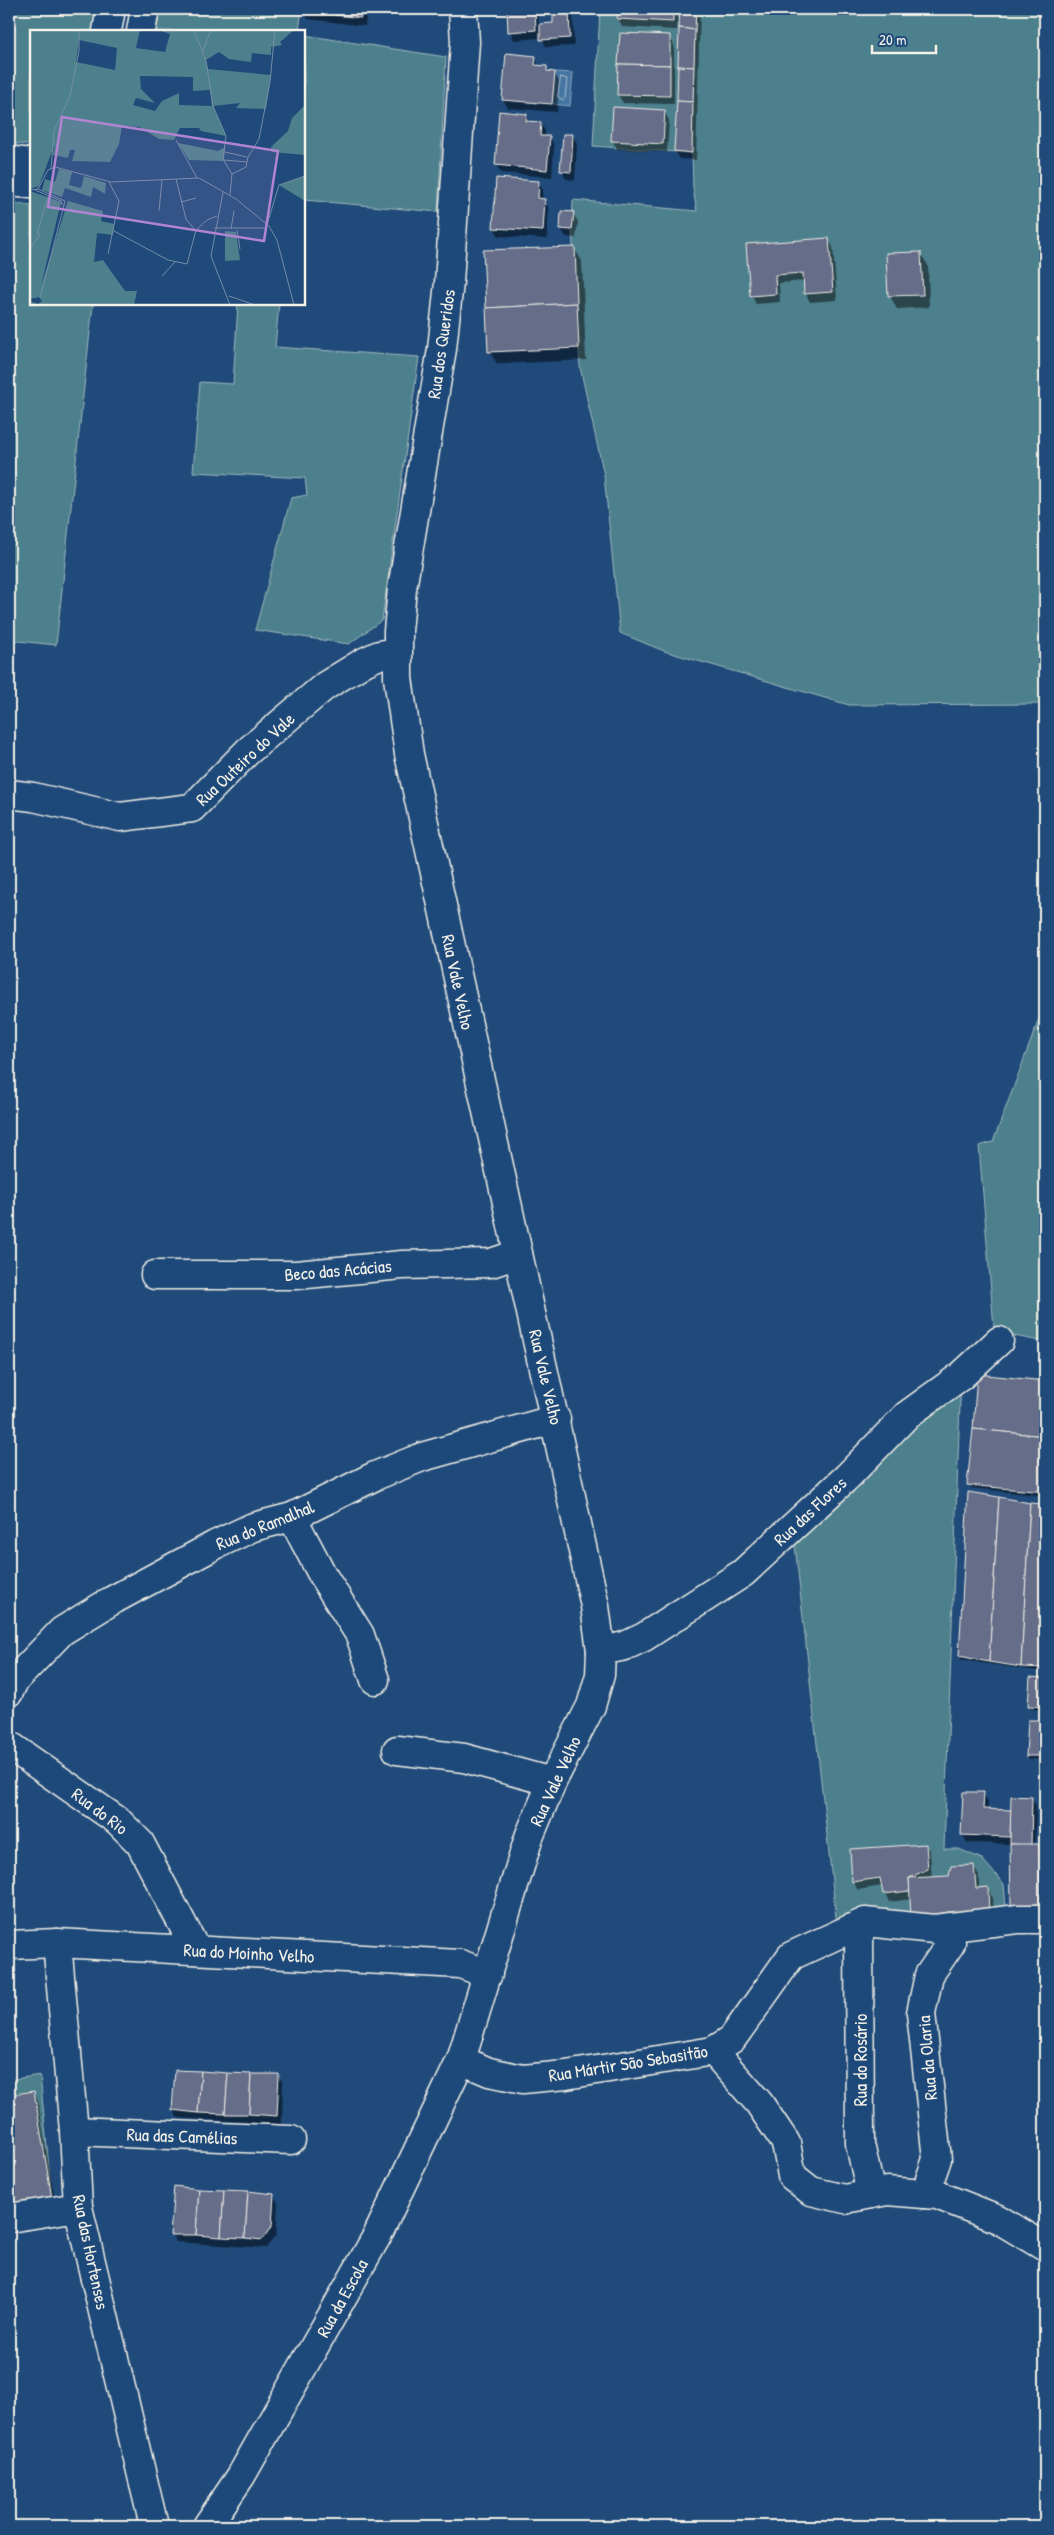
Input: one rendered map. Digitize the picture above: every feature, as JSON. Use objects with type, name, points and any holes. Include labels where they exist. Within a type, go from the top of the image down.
[{"type":"street","points":[[107,30],[111,9]]},
{"type":"street","points":[[141,30],[145,9]]},
{"type":"street","name":"Rua dos Queridos","points":[[397,665],[402,589],[442,349],[449,282],[465,42],[463,9]]},
{"type":"street","points":[[9,160],[30,163]]},
{"type":"street","points":[[9,182],[30,184]]},
{"type":"street","name":"Rua Outeiro do Vale","points":[[9,794],[33,797],[120,817],[192,808],[248,751],[325,686],[351,670],[376,676],[397,665]]},
{"type":"street","name":"Rua Vale Velho","points":[[397,665],[409,754],[556,1419],[595,1606],[601,1651],[600,1675],[591,1706],[552,1782],[529,1837],[461,2060]]},
{"type":"street","name":"Beco das Acácias","points":[[155,1275],[296,1276],[402,1265],[491,1263],[518,1254]]},
{"type":"street","name":"Rua das Flores","points":[[601,1651],[625,1646],[644,1637],[743,1573],[847,1477],[907,1415],[961,1376],[999,1341]]},
{"type":"street","name":"Rua do Ramalhal","points":[[9,1692],[14,1681],[62,1631],[215,1545],[253,1528],[292,1517],[375,1476],[422,1457],[556,1419]]},
{"type":"street","points":[[292,1517],[323,1576],[360,1635],[375,1680]]},
{"type":"street","name":"Rua do Rio","points":[[9,1745],[118,1821],[140,1843],[196,1950]]},
{"type":"street","points":[[397,1750],[464,1758],[552,1782]]},
{"type":"street","name":"Rua Mártir São Sebasitão","points":[[461,2060],[489,2072],[524,2080],[566,2075],[713,2050],[732,2039],[792,1956],[865,1922],[934,1929],[1018,1919],[1045,1919]]},
{"type":"street","name":"Rua do Rosário","points":[[859,1925],[860,2144],[871,2194]]},
{"type":"street","name":"Rua da Olaria","points":[[925,2194],[937,2159],[921,2014],[929,1975],[951,1943],[950,1927]]},
{"type":"street","name":"Rua do Moinho Velho","points":[[9,1945],[57,1943],[460,1964],[488,1974]]},
{"type":"street","name":"Rua das Hortenses","points":[[57,1943],[74,2131],[78,2207],[154,2526]]},
{"type":"street","points":[[713,2050],[758,2103],[786,2143],[792,2176],[811,2191],[845,2199],[887,2191],[937,2195],[998,2220],[1045,2247]]},
{"type":"street","name":"Rua da Escola","points":[[207,2526],[241,2476],[377,2236],[461,2060]]},
{"type":"street","name":"Rua das Camélias","points":[[74,2131],[291,2140]]},
{"type":"street","points":[[9,2218],[78,2207]]},
{"type":"green space","points":[[9,9],[100,9],[96,30],[30,30],[30,145],[9,143]]},
{"type":"green space","points":[[161,9],[302,9],[299,30],[156,30]]},
{"type":"green space","points":[[600,9],[1045,9],[1045,704],[849,705],[664,651],[620,633],[604,475],[580,367],[572,230],[573,200],[697,211],[693,189],[692,153],[593,146]]},
{"type":"green space","points":[[305,35],[446,57],[438,212],[305,200]]},
{"type":"green space","points":[[9,202],[30,206],[30,305],[93,305],[56,645],[9,640]]},
{"type":"green space","points":[[238,305],[279,305],[275,347],[419,357],[382,620],[349,644],[255,630],[291,498],[307,495],[305,478],[193,472],[200,382],[233,384]]},
{"type":"green space","points":[[1045,1003],[1045,1342],[1009,1335],[994,1328],[979,1146],[993,1142]]},
{"type":"green space","points":[[961,1376],[944,1849],[959,1849],[982,1859],[1004,1884],[1007,1920],[838,1935],[793,1527]]},
{"type":"green space","points":[[40,2075],[52,2199],[9,2212],[9,2080]]},
{"type":"green space","points":[[1045,2464],[1045,2526],[1041,2526],[1039,2468]]},
{"type":"water","points":[[555,72],[573,73],[570,106],[552,104]]},
{"type":"building","points":[[302,9],[362,9],[361,18],[302,11]]},
{"type":"building","points":[[507,9],[535,9],[536,30],[508,32]]},
{"type":"building","points":[[553,9],[569,9],[570,38],[540,40],[540,24],[553,23]]},
{"type":"building","points":[[618,9],[673,9],[673,22],[617,19]]},
{"type":"building","points":[[680,9],[696,9],[695,30],[679,28]]},
{"type":"building","points":[[679,28],[695,30],[694,67],[678,66]]},
{"type":"building","points":[[620,33],[670,35],[670,65],[618,64]]},
{"type":"building","points":[[506,53],[536,56],[535,65],[547,66],[547,71],[555,72],[552,104],[502,100]]},
{"type":"building","points":[[618,64],[670,65],[670,96],[617,95]]},
{"type":"building","points":[[678,66],[694,67],[693,102],[677,101]]},
{"type":"building","points":[[677,101],[693,102],[692,153],[674,151]]},
{"type":"building","points":[[613,107],[665,110],[663,144],[611,141]]},
{"type":"building","points":[[499,111],[527,114],[526,121],[541,122],[540,136],[550,136],[547,170],[495,165]]},
{"type":"building","points":[[563,134],[573,134],[571,172],[560,171]]},
{"type":"building","points":[[496,178],[539,181],[538,198],[545,199],[543,231],[493,228]]},
{"type":"building","points":[[561,211],[574,212],[572,230],[560,229]]},
{"type":"building","points":[[829,238],[833,292],[804,294],[803,273],[775,275],[776,294],[750,296],[746,244]]},
{"type":"building","points":[[575,247],[577,303],[486,308],[483,250]]},
{"type":"building","points":[[921,252],[923,295],[888,296],[886,253]]},
{"type":"building","points":[[577,303],[579,348],[488,352],[486,308]]},
{"type":"building","points":[[977,1374],[1045,1381],[1045,1436],[973,1429]]},
{"type":"building","points":[[973,1429],[1045,1436],[1045,1492],[967,1485]]},
{"type":"building","points":[[968,1492],[999,1497],[989,1662],[959,1656]]},
{"type":"building","points":[[999,1497],[1030,1503],[1021,1667],[989,1662]]},
{"type":"building","points":[[1030,1503],[1045,1504],[1045,1668],[1021,1667]]},
{"type":"building","points":[[1030,1677],[1045,1678],[1045,1707],[1028,1706]]},
{"type":"building","points":[[1028,1720],[1045,1720],[1045,1756],[1026,1756]]},
{"type":"building","points":[[963,1792],[984,1792],[983,1809],[1011,1810],[1010,1837],[961,1835]]},
{"type":"building","points":[[1011,1796],[1032,1797],[1031,1845],[1010,1844]]},
{"type":"building","points":[[926,1844],[928,1869],[909,1878],[910,1891],[883,1894],[880,1878],[852,1882],[850,1849]]},
{"type":"building","points":[[1010,1844],[1039,1844],[1041,1904],[1011,1905]]},
{"type":"building","points":[[974,1865],[976,1888],[988,1887],[989,1916],[911,1920],[909,1878],[949,1876],[951,1866]]},
{"type":"building","points":[[175,2070],[201,2071],[198,2113],[172,2110]]},
{"type":"building","points":[[201,2071],[228,2073],[225,2114],[198,2113]]},
{"type":"building","points":[[228,2073],[251,2074],[249,2114],[225,2114]]},
{"type":"building","points":[[251,2074],[279,2074],[277,2116],[249,2114]]},
{"type":"building","points":[[34,2091],[52,2199],[9,2206],[9,2095]]},
{"type":"building","points":[[174,2186],[199,2189],[196,2235],[170,2235]]},
{"type":"building","points":[[199,2189],[224,2190],[221,2237],[196,2235]]},
{"type":"building","points":[[224,2190],[248,2191],[245,2238],[221,2237]]},
{"type":"building","points":[[248,2191],[274,2194],[272,2226],[262,2240],[245,2238]]}]
